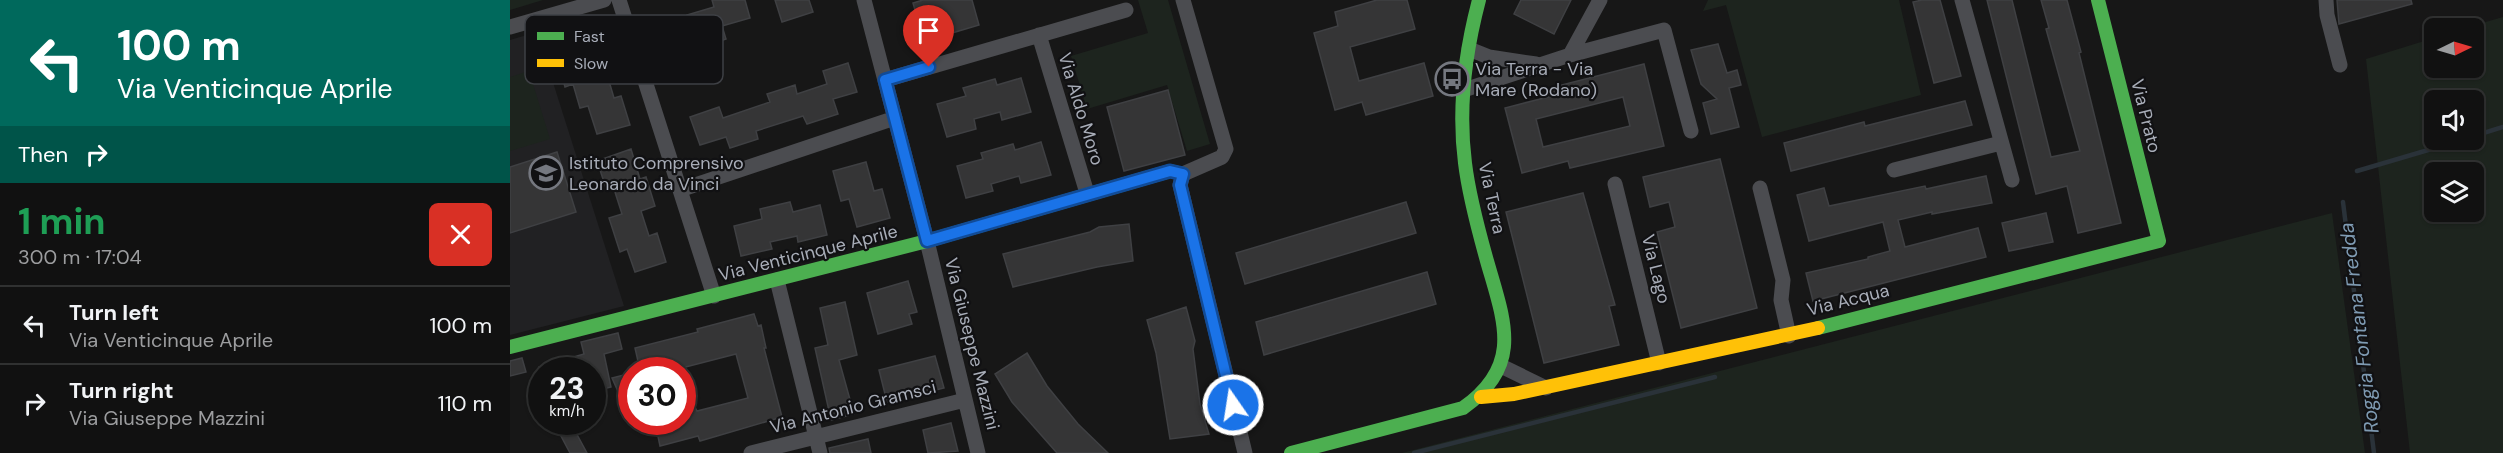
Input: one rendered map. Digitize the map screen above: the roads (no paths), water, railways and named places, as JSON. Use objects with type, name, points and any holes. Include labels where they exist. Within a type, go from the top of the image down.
[{"type":"street","points":[[552,15],[604,0]]},
{"type":"street","points":[[619,0],[624,15]]},
{"type":"street","name":"Via Giuseppe Mazzini","points":[[864,0],[927,241],[978,453]]},
{"type":"street","points":[[1183,0],[1226,149],[1222,157],[1183,174],[1180,185],[1245,453]]},
{"type":"street","name":"Via Terra","points":[[1479,0],[1469,49],[1464,90],[1463,142],[1467,178],[1505,324],[1505,347],[1501,366],[1481,397]]},
{"type":"street","points":[[1570,55],[1600,0]]},
{"type":"street","points":[[1962,0],[2012,180]]},
{"type":"street","name":"Via Prato","points":[[2098,0],[2158,241]]},
{"type":"street","points":[[2326,0],[2327,15],[2340,65]]},
{"type":"street","points":[[885,80],[1126,10]]},
{"type":"street","points":[[510,27],[525,23]]},
{"type":"street","points":[[1464,90],[1570,55],[1664,30],[1691,131]]},
{"type":"street","name":"Via Aldo Moro","points":[[1039,35],[1087,193]]},
{"type":"street","points":[[1469,49],[1489,57],[1539,65]]},
{"type":"street","points":[[646,84],[714,296]]},
{"type":"street","points":[[680,190],[895,118]]},
{"type":"street","points":[[1894,170],[2001,143]]},
{"type":"street","name":"Via Venticinque Aprile","points":[[510,347],[927,241],[1087,193],[1170,171],[1183,174]]},
{"type":"street","name":"Via Lago","points":[[1615,184],[1659,363]]},
{"type":"street","points":[[1760,188],[1783,280],[1781,300],[1789,336]]},
{"type":"street","name":"Via Acqua","points":[[1481,397],[1546,388],[1789,336],[2158,241]]},
{"type":"street","points":[[777,280],[820,453]]},
{"type":"street","points":[[1501,366],[1546,388]]},
{"type":"street","points":[[1291,453],[1463,408],[1481,397]]},
{"type":"street","name":"Via Antonio Gramsci","points":[[751,453],[965,400]]},
{"type":"waterway","points":[[2484,133],[2503,127]]},
{"type":"waterway","points":[[2357,171],[2428,150]]},
{"type":"waterway","name":"Roggia Fontana Fredda","points":[[2343,202],[2374,453]]},
{"type":"waterway","points":[[1414,453],[1715,377]]},
{"type":"place","name":"Via Terra - Via Mare (Rodano)","points":[[1452,79]]},
{"type":"place","name":"Istituto Comprensivo Leonardo da Vinci","points":[[546,173]]}]
